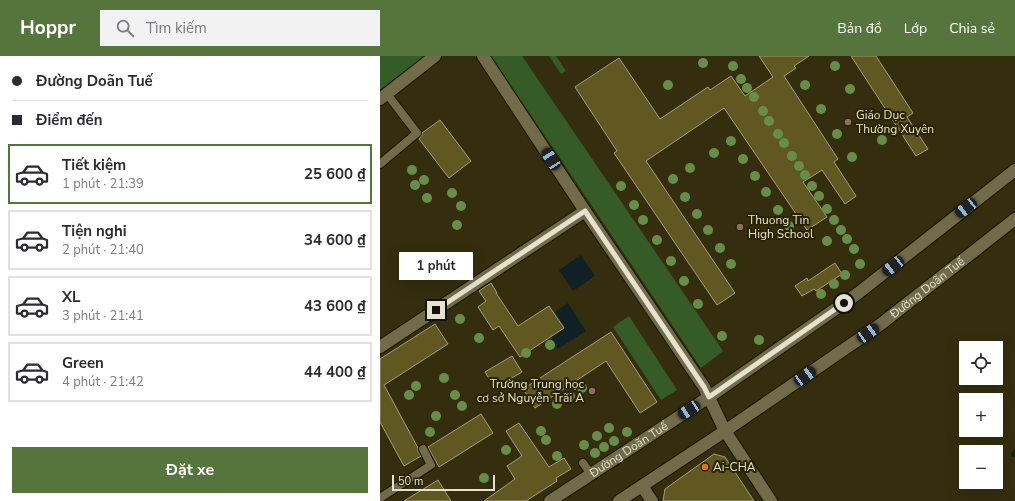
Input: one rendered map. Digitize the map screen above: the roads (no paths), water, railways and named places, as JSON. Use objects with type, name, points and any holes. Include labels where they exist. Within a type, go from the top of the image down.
[{"type":"street","points":[[384,96],[434,56]]},
{"type":"street","points":[[483,56],[585,211],[700,381],[725,431],[771,501]]},
{"type":"street","name":"Đường Doãn Tuế","points":[[550,501],[709,397],[857,294],[1015,170]]},
{"type":"street","points":[[380,347],[585,211]]},
{"type":"street","name":"Đường Doãn Tuế","points":[[619,501],[725,431],[881,324],[1015,219]]},
{"type":"street","points":[[642,486],[652,501]]},
{"type":"lane","points":[[380,164],[417,133],[384,96]]},
{"type":"lane","points":[[380,498],[431,465],[423,449]]},
{"type":"lane","points":[[583,464],[591,474]]},
{"type":"place","name":"Giáo Dục Thường Xuyên","points":[[848,122]]},
{"type":"place","name":"Thuong Tin High School","points":[[740,227]]},
{"type":"place","name":"Trường Trung học cơ sở Nguyễn Trãi A","points":[[592,391]]},
{"type":"place","name":"Ai-CHA","points":[[705,467]]}]
